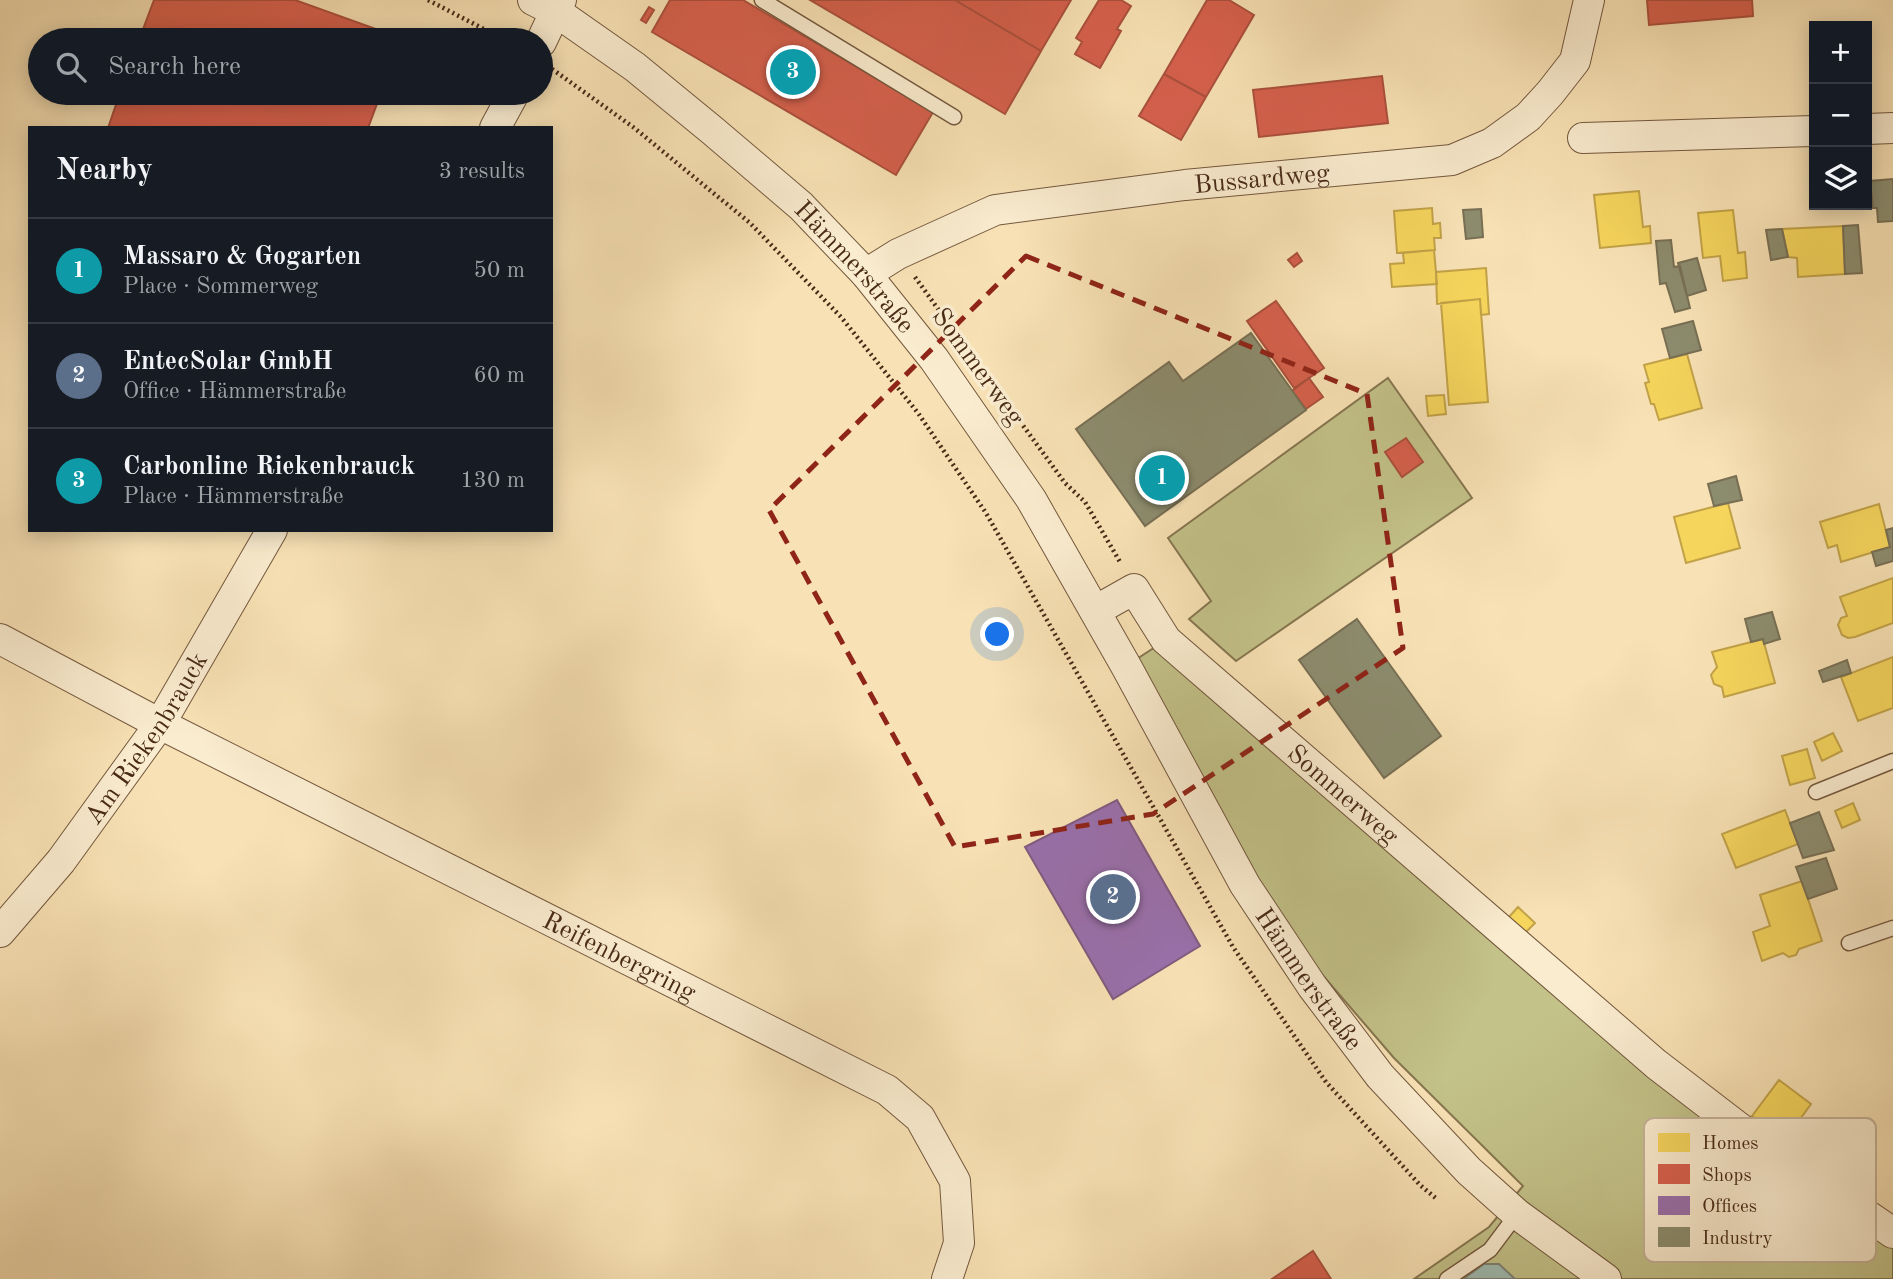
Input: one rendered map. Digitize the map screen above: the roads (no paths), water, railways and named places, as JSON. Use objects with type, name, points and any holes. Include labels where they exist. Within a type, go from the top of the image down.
[{"type":"street","name":"Bussardweg","points":[[866,274],[898,254],[995,209],[1185,185],[1452,160],[1492,143],[1528,117],[1550,93],[1575,61],[1589,0]]},
{"type":"street","points":[[548,28],[550,4]]},
{"type":"street","name":"Hämmerstraße","points":[[550,4],[635,67],[801,206],[866,274],[933,359],[1031,499],[1245,885],[1312,986],[1380,1076],[1469,1171],[1517,1214],[1606,1279]]},
{"type":"street","points":[[496,126],[507,105]]},
{"type":"street","points":[[1872,129],[1893,128]]},
{"type":"street","points":[[1583,138],[1809,131]]},
{"type":"street","name":"Am Riekenbrauck","points":[[0,932],[61,861],[160,724],[271,532]]},
{"type":"street","name":"Sommerweg","points":[[1095,611],[1135,589],[1166,640],[1656,1064],[1727,1118]]},
{"type":"street","name":"Reifenbergring","points":[[0,639],[160,724],[887,1090],[920,1118],[955,1181],[959,1243],[947,1279]]},
{"type":"street","name":"Sommerweg","points":[[1876,1221],[1893,1233]]},
{"type":"lane","points":[[762,0],[954,117]]},
{"type":"lane","points":[[1816,792],[1893,761]]},
{"type":"lane","points":[[1849,943],[1893,928]]},
{"type":"lane","points":[[1447,1279],[1490,1250],[1517,1214]]},
{"type":"water","points":[[1484,1264],[1499,1264],[1515,1279],[1463,1279]]},
{"type":"place","name":"Carbonline Riekenbrauck","points":[[793,72]]},
{"type":"place","name":"Massaro & Gogarten","points":[[1162,478]]},
{"type":"place","name":"EntecSolar GmbH","points":[[1113,897]]}]
